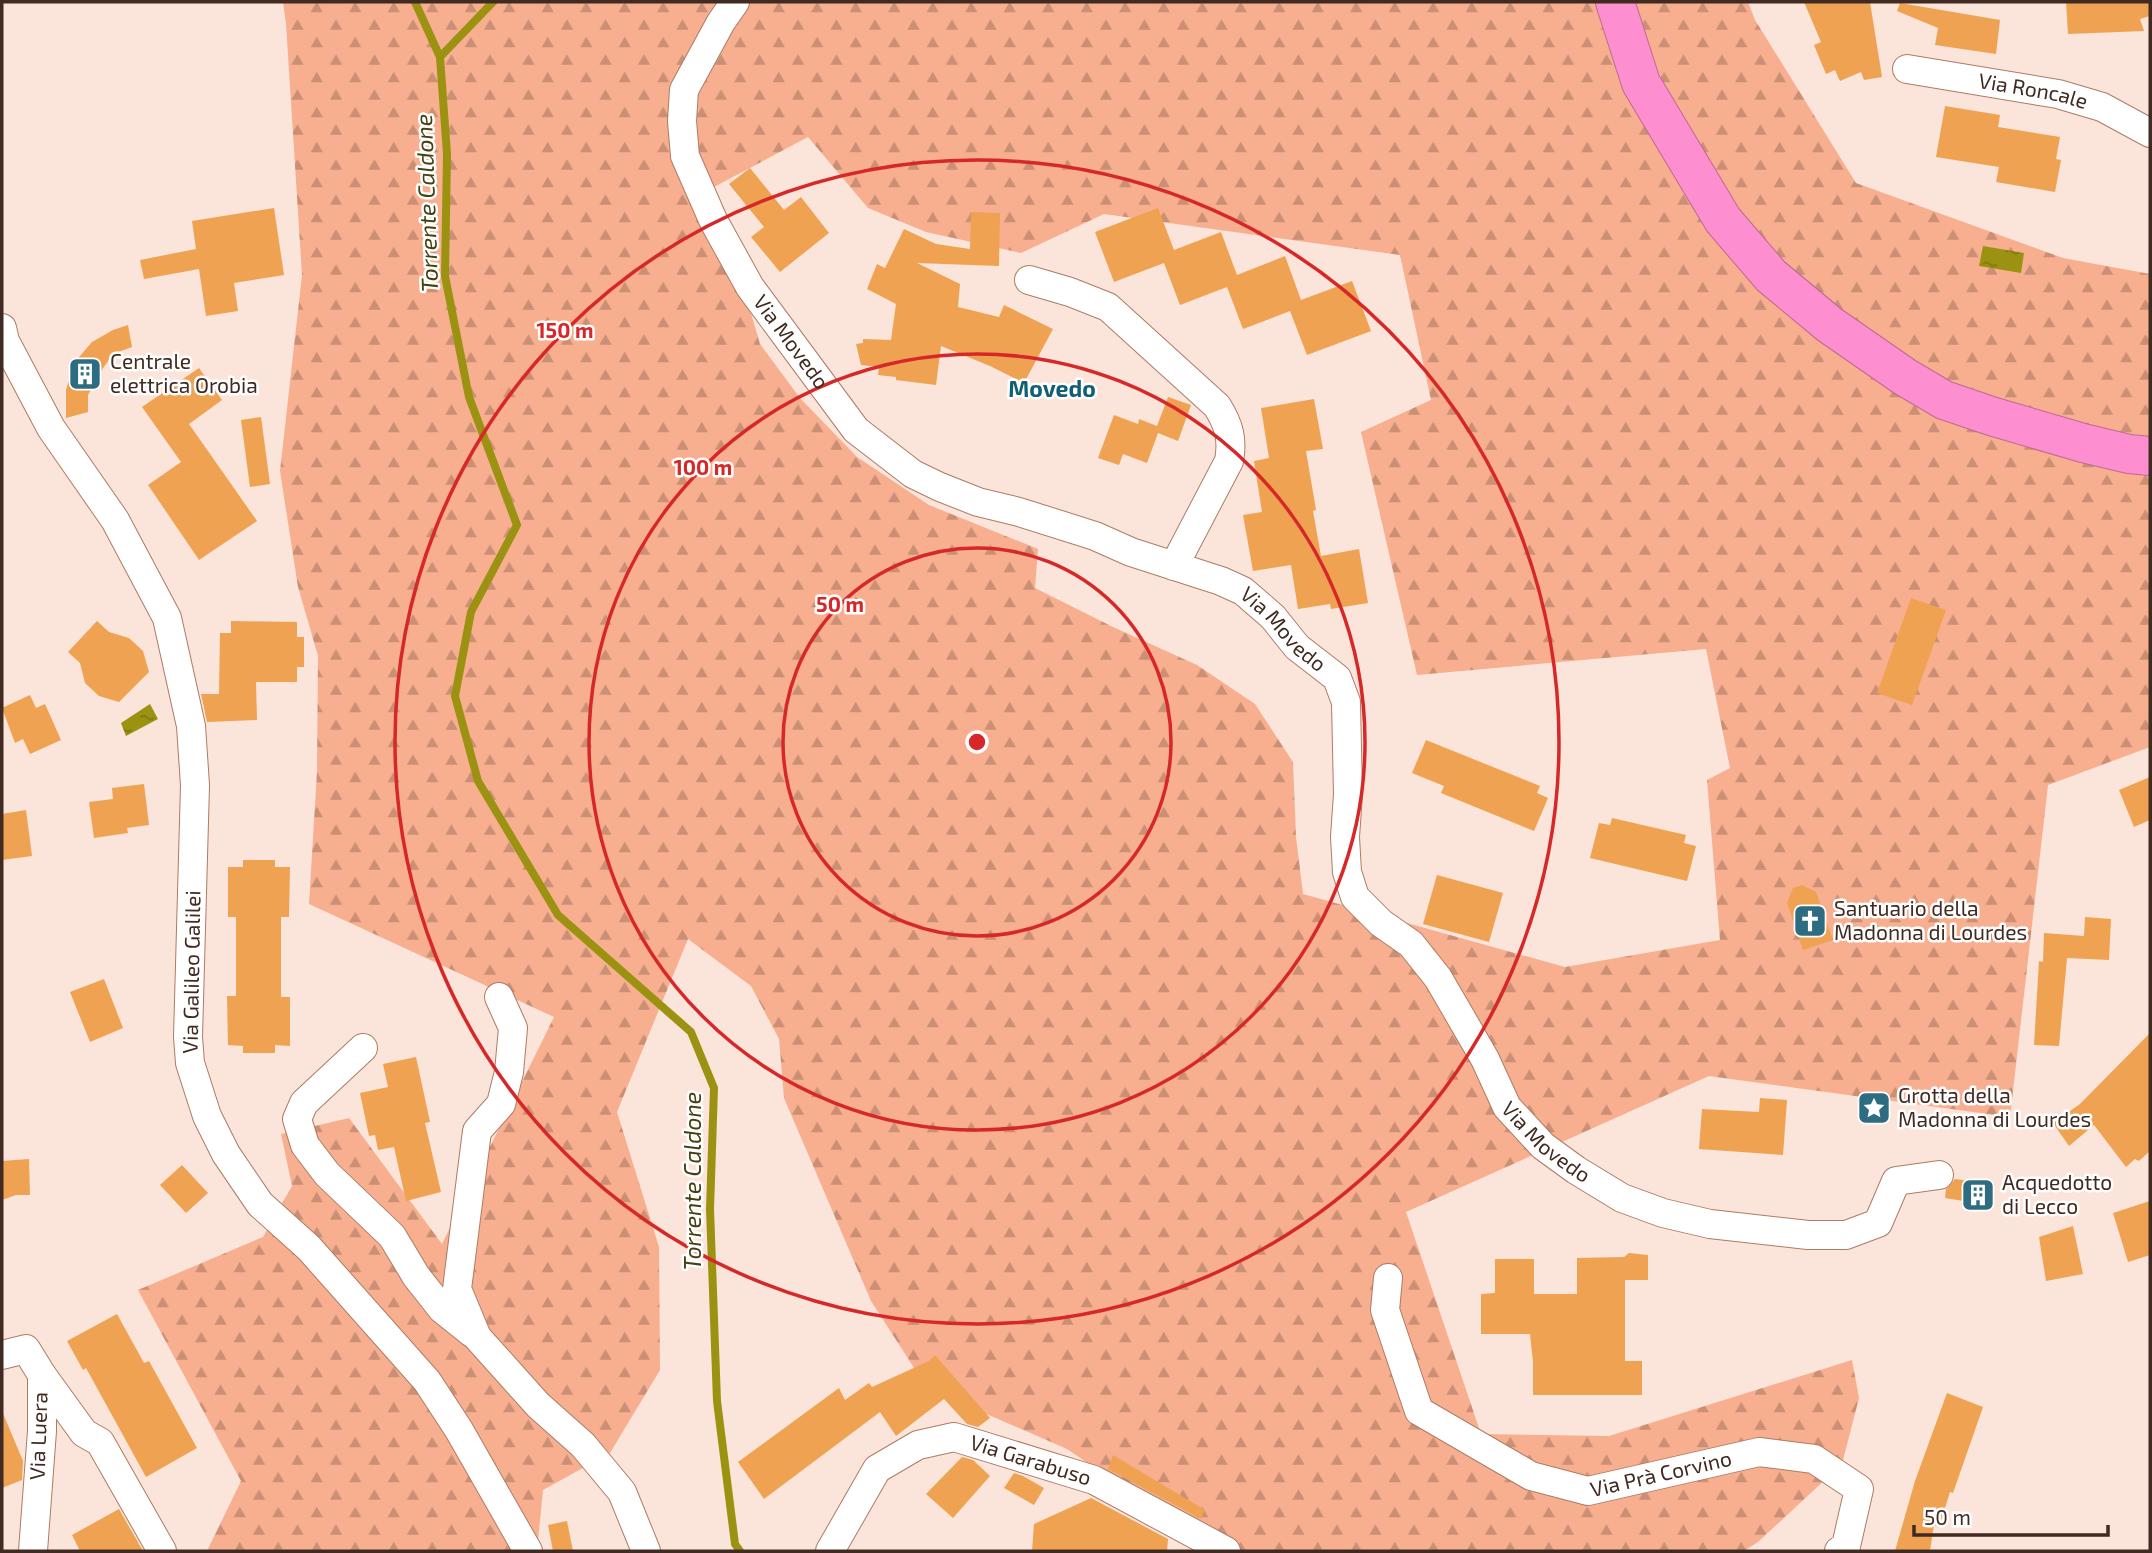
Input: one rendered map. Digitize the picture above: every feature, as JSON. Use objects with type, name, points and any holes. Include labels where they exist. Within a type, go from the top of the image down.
[{"type":"highway","points":[[1615,2],[1642,83],[1723,220],[1771,276],[1829,325],[1944,400],[2083,443],[2150,456]]},
{"type":"street","name":"Via Movedo","points":[[735,2],[684,90],[681,121],[685,156],[713,220],[750,286],[856,430],[913,474],[978,502],[1095,536],[1131,552],[1243,591],[1273,617],[1297,647],[1337,678],[1346,702],[1348,794],[1345,837],[1347,872],[1355,897],[1381,923],[1411,944],[1438,978],[1485,1059],[1507,1107],[1543,1146],[1622,1198],[1663,1213],[1710,1224],[1808,1235],[1846,1235],[1878,1223],[1896,1181],[1939,1175]]},
{"type":"street","name":"Via Roncale","points":[[1907,69],[2058,93],[2102,107],[2150,133]]},
{"type":"street","points":[[1029,280],[1108,307],[1217,406],[1228,422],[1232,448],[1229,461],[1174,566]]},
{"type":"street","name":"Via Galileo Galilei","points":[[2,328],[5,341],[51,428],[115,520],[167,618],[192,730],[195,785],[188,1037],[190,1063],[207,1116],[226,1154],[260,1204],[309,1248],[427,1381],[459,1430],[528,1551]]},
{"type":"street","points":[[477,1337],[457,1289],[477,1132],[501,1104],[509,1072],[513,1028],[499,997]]},
{"type":"street","points":[[363,1048],[304,1103],[297,1119],[305,1145],[327,1174],[392,1237],[416,1276],[442,1309],[477,1337],[538,1405],[583,1445],[622,1492],[646,1551]]},
{"type":"street","name":"Via Prà Corvino","points":[[1388,1279],[1385,1310],[1419,1411],[1531,1476],[1588,1491],[1759,1452],[1814,1459],[1858,1489],[1846,1546],[1839,1551]]},
{"type":"street","name":"Via Luera","points":[[2,1355],[26,1349],[41,1375],[42,1431],[33,1551]]},
{"type":"street","points":[[41,1375],[84,1433],[100,1441],[162,1551]]},
{"type":"street","name":"Via Garabuso","points":[[830,1551],[877,1469],[918,1445],[954,1437],[1094,1480],[1226,1551]]},
{"type":"green space","points":[[283,2],[1748,2],[1755,20],[1856,183],[2063,258],[2150,274],[2150,747],[2048,785],[2010,1117],[1709,1076],[1406,1212],[1481,1434],[1609,1436],[1852,1360],[1859,1398],[1842,1464],[1758,1542],[1744,1551],[1217,1551],[1067,1449],[927,1388],[871,1301],[784,1098],[779,1039],[751,986],[688,939],[617,1112],[659,1247],[660,1370],[610,1453],[543,1490],[537,1551],[207,1551],[241,1481],[138,1290],[263,1237],[292,1186],[281,1134],[349,1118],[442,1244],[554,1017],[309,904],[317,772],[318,656],[298,587],[280,471],[302,275]],"holes":[[[808,137],[868,208],[926,232],[1021,253],[1104,214],[1400,255],[1431,400],[1361,432],[1417,675],[1706,649],[1730,768],[1707,780],[1720,940],[1565,967],[1303,894],[1296,837],[1293,762],[1255,704],[1197,665],[1035,588],[1038,549],[929,505],[857,457],[800,398],[760,344],[714,187]]]},
{"type":"water","points":[[1983,246],[2024,253],[2021,273],[1979,266]]},
{"type":"water","points":[[150,704],[158,719],[126,736],[121,723]]},
{"type":"building","points":[[1804,2],[1870,2],[1882,77],[1864,80],[1861,72],[1840,81],[1835,70],[1826,74],[1814,45],[1821,42]]},
{"type":"building","points":[[2066,2],[2150,2],[2150,16],[2140,19],[2144,31],[2068,34]]},
{"type":"building","points":[[1900,3],[2000,20],[1996,54],[1935,45],[1938,28],[1897,11]]},
{"type":"building","points":[[1945,106],[2000,115],[1998,127],[2060,137],[2056,159],[2061,160],[2055,192],[1996,182],[1999,167],[1936,157]]},
{"type":"building","points":[[750,168],[784,210],[801,197],[829,233],[780,272],[751,237],[764,227],[729,184]]},
{"type":"building","points":[[274,208],[284,275],[234,283],[238,311],[206,316],[199,269],[144,279],[140,260],[196,249],[192,221]]},
{"type":"building","points":[[1158,208],[1174,250],[1221,232],[1237,275],[1285,256],[1301,300],[1352,281],[1371,331],[1307,355],[1290,311],[1243,329],[1227,287],[1180,305],[1164,263],[1114,282],[1095,232]]},
{"type":"building","points":[[971,212],[1000,213],[999,266],[917,263],[960,284],[958,307],[999,317],[1004,305],[1053,329],[1024,383],[941,346],[936,385],[896,380],[896,377],[878,375],[879,367],[861,365],[856,344],[863,343],[863,339],[891,340],[896,304],[867,289],[877,264],[885,268],[904,229],[936,244],[970,249]]},
{"type":"building","name":"Centrale elettrica Orobia","points":[[128,325],[132,347],[113,354],[101,371],[88,395],[88,412],[66,418],[66,390],[74,363],[92,342]]},
{"type":"building","points":[[199,368],[222,400],[189,424],[257,521],[199,560],[148,485],[181,462],[142,407]]},
{"type":"building","points":[[1168,397],[1191,405],[1178,441],[1158,433],[1147,463],[1123,454],[1119,465],[1098,458],[1114,415],[1138,424],[1139,419],[1157,426]]},
{"type":"building","points":[[1314,399],[1323,449],[1306,451],[1321,556],[1359,549],[1368,603],[1331,609],[1330,604],[1298,609],[1291,565],[1253,571],[1243,515],[1262,512],[1254,461],[1269,458],[1261,408]]},
{"type":"building","points":[[261,417],[270,484],[250,487],[241,420]]},
{"type":"building","points":[[1911,598],[1946,610],[1912,705],[1877,693]]},
{"type":"building","points":[[97,621],[109,632],[129,638],[143,651],[149,672],[119,702],[99,696],[85,683],[80,663],[68,652]]},
{"type":"building","points":[[231,621],[297,622],[297,637],[304,637],[304,667],[297,667],[297,682],[256,682],[257,720],[207,722],[201,694],[219,694],[220,633],[231,633]]},
{"type":"building","points":[[30,695],[36,708],[45,704],[61,740],[30,754],[23,739],[15,743],[2,708]]},
{"type":"building","points":[[1426,740],[1540,786],[1537,793],[1548,798],[1534,831],[1441,793],[1444,786],[1412,773]]},
{"type":"building","points":[[2150,777],[2150,820],[2134,827],[2119,790]]},
{"type":"building","points":[[144,784],[149,825],[127,828],[128,833],[94,838],[89,802],[113,799],[112,788]]},
{"type":"building","points":[[26,810],[32,856],[2,860],[2,814]]},
{"type":"building","points":[[1612,818],[1686,835],[1684,843],[1696,846],[1687,881],[1590,858],[1599,823],[1610,825]]},
{"type":"building","points":[[243,860],[275,860],[275,867],[290,867],[289,917],[281,917],[281,997],[290,997],[290,1046],[275,1045],[275,1053],[243,1053],[243,1046],[228,1045],[227,996],[236,996],[236,917],[228,917],[228,867],[243,867]]},
{"type":"building","points":[[1437,875],[1503,893],[1489,942],[1423,924]]},
{"type":"building","name":"Santuario della Madonna di Lourdes","points":[[1802,885],[1816,892],[1833,940],[1803,950],[1787,903],[1793,888]]},
{"type":"building","points":[[2085,917],[2111,919],[2109,960],[2067,958],[2059,1046],[2034,1045],[2039,961],[2043,962],[2044,933],[2084,936]]},
{"type":"building","points":[[104,979],[123,1028],[90,1042],[70,992]]},
{"type":"building","points":[[2150,1033],[2150,1151],[2139,1161],[2135,1159],[2126,1167],[2094,1125],[2069,1146],[2053,1123],[2080,1104]]},
{"type":"building","points":[[416,1057],[430,1122],[425,1123],[441,1192],[406,1201],[394,1147],[378,1150],[375,1135],[369,1136],[360,1093],[388,1087],[383,1064]]},
{"type":"building","points":[[1760,1098],[1787,1100],[1783,1155],[1699,1149],[1702,1109],[1759,1112]]},
{"type":"building","points":[[29,1159],[30,1195],[16,1195],[2,1200],[2,1161]]},
{"type":"building","points":[[182,1165],[208,1193],[186,1213],[160,1185]]},
{"type":"building","points":[[1955,1179],[1970,1181],[1970,1202],[1945,1198],[1946,1189]]},
{"type":"building","points":[[2150,1201],[2150,1255],[2128,1262],[2113,1213]]},
{"type":"building","points":[[2073,1226],[2083,1274],[2046,1281],[2039,1237]]},
{"type":"building","points":[[1629,1253],[1648,1255],[1648,1280],[1625,1280],[1625,1361],[1642,1361],[1642,1395],[1533,1395],[1530,1334],[1481,1334],[1481,1294],[1495,1293],[1495,1259],[1534,1259],[1534,1294],[1577,1294],[1577,1258],[1624,1257]]},
{"type":"building","points":[[117,1314],[144,1363],[149,1361],[197,1448],[146,1477],[86,1368],[83,1370],[67,1341]]},
{"type":"building","points":[[935,1355],[990,1418],[978,1427],[967,1424],[944,1399],[896,1436],[880,1412],[764,1499],[738,1462],[839,1388],[845,1400],[869,1383],[872,1387],[929,1361]]},
{"type":"building","points":[[1947,1393],[1983,1407],[1939,1527],[1934,1525],[1930,1551],[1895,1551],[1915,1481]]},
{"type":"building","points":[[2,1411],[23,1461],[22,1480],[2,1488]]},
{"type":"building","points":[[1113,1455],[1205,1510],[1201,1519],[1108,1469]]},
{"type":"building","points":[[962,1457],[973,1460],[990,1476],[953,1518],[926,1494]]},
{"type":"building","points":[[1014,1473],[1044,1488],[1034,1505],[1004,1488]]},
{"type":"building","points":[[1091,1498],[1168,1539],[1167,1551],[1032,1551],[1034,1524]]},
{"type":"building","points":[[119,1509],[143,1551],[80,1551],[72,1535]]},
{"type":"building","points":[[567,1521],[573,1551],[553,1551],[548,1525]]},
{"type":"waterway","name":"Torrente Caldone","points":[[415,2],[440,57],[447,154],[445,276],[469,397],[517,525],[471,612],[455,696],[478,781],[558,915],[691,1032],[714,1088],[710,1209],[717,1401],[735,1544],[740,1551]]},
{"type":"waterway","points":[[440,57],[493,2]]},
{"type":"place","name":"Centrale elettrica Orobia","points":[[85,374]]},
{"type":"place","name":"Santuario della Madonna di Lourdes","points":[[1810,921]]},
{"type":"place","name":"Grotta della Madonna di Lourdes","points":[[1874,1108]]},
{"type":"place","name":"Acquedotto di Lecco","points":[[1978,1195]]},
{"type":"district","name":"Movedo","points":[[1052,389]]}]
